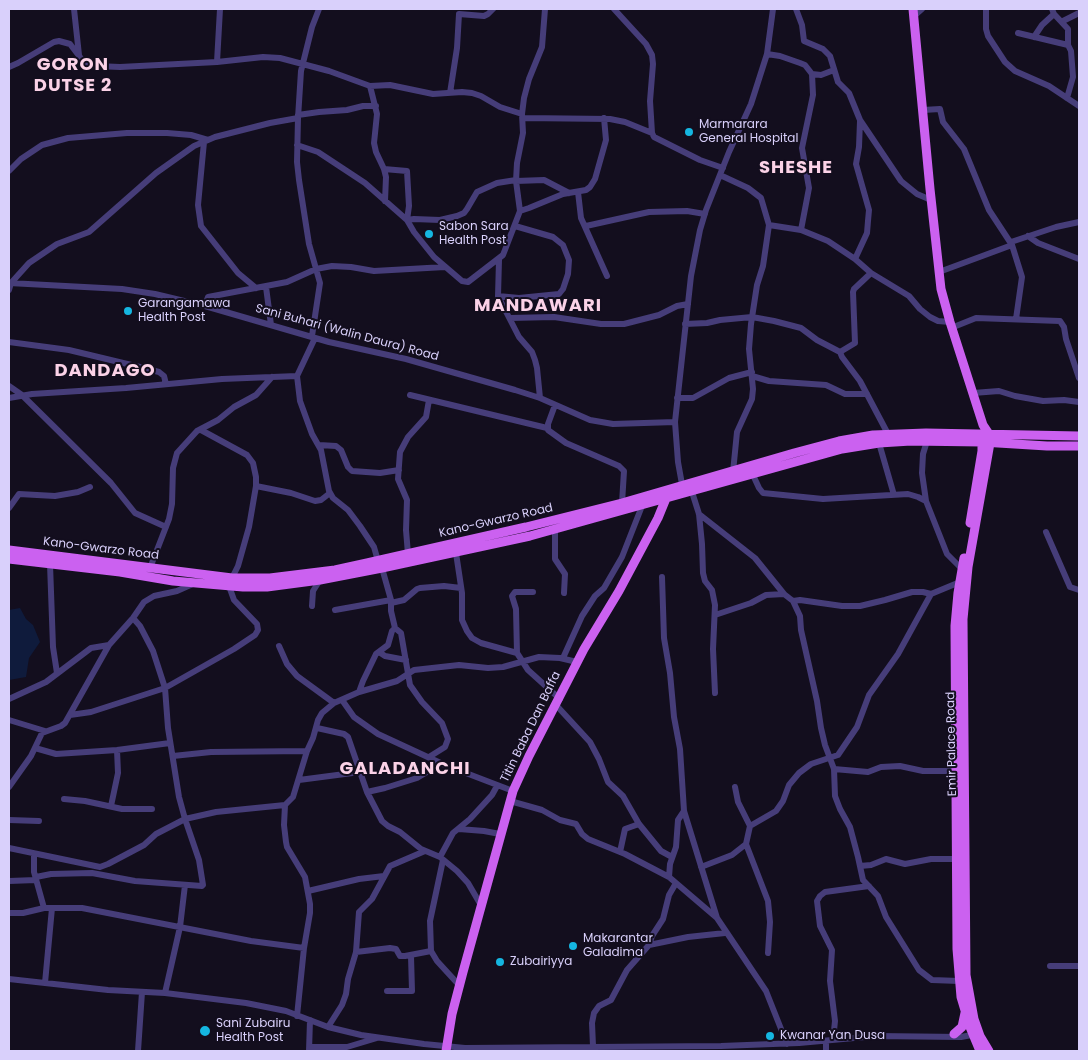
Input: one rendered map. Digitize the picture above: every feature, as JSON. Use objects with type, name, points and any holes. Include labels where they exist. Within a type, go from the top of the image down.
[{"type":"main road","name":"Emir Palace Road","points":[[914,12],[941,289],[986,438],[965,570],[963,619],[966,970],[968,995],[980,1051]]},
{"type":"main road","name":"Kano-Gwarzo Road","points":[[686,491],[732,472],[839,441],[888,434],[926,432],[986,438]]},
{"type":"main road","points":[[986,438],[1079,436]]},
{"type":"main road","name":"Kano-Gwarzo Road","points":[[9,559],[267,587],[320,580],[380,565],[408,554],[622,503],[686,491],[753,475],[842,449],[880,443],[986,438]]},
{"type":"main road","points":[[986,438],[1047,446],[1079,446]]},
{"type":"main road","name":"Kano-Gwarzo Road","points":[[9,550],[150,568],[196,582],[230,582],[380,565],[456,553],[555,530],[642,506],[667,495]]},
{"type":"main road","name":"Titin Baba Dan Baffa","points":[[447,1049],[459,985],[510,801],[530,756],[577,662],[619,590],[667,495]]},
{"type":"main road","points":[[507,531],[510,541]]},
{"type":"main road","name":"Emir Palace Road","points":[[965,570],[960,582],[955,626],[957,949],[959,981],[966,1013],[989,1051]]},
{"type":"main road","points":[[953,1035],[962,1026],[966,1013]]},
{"type":"street","points":[[74,9],[80,56]]},
{"type":"street","points":[[217,62],[220,9]]},
{"type":"street","points":[[319,9],[303,64],[298,117],[299,180],[310,244],[320,284],[313,337],[297,376],[300,400],[306,419],[319,445],[330,493],[333,498],[348,510],[374,547],[391,601],[395,628],[401,633],[412,689],[442,723],[448,739],[445,747],[432,758],[427,772],[417,778],[367,792]]},
{"type":"street","points":[[450,93],[456,56],[459,14],[484,16],[493,9]]},
{"type":"street","points":[[297,145],[318,152],[365,183],[407,220],[434,257],[462,281],[468,282],[503,255],[520,211],[516,181],[517,163],[523,133],[522,116],[529,79],[542,46],[545,9]]},
{"type":"street","points":[[614,9],[642,38],[652,55],[654,64],[650,102],[652,133],[654,137],[700,160],[723,168]]},
{"type":"street","points":[[773,9],[767,54],[752,104],[720,175],[705,214],[691,276],[675,436],[686,491],[699,514],[755,558],[784,594],[793,602],[800,616],[801,630],[821,728],[834,770],[835,796],[850,828],[863,880],[878,896],[886,917],[919,970],[932,980],[959,981]]},
{"type":"street","points":[[796,9],[804,42],[823,49],[830,56],[838,82],[849,93],[860,120],[901,181],[913,191],[931,200]]},
{"type":"street","points":[[914,12],[922,9]]},
{"type":"street","points":[[986,9],[988,36],[1005,62],[1015,71],[1049,86],[1079,106]]},
{"type":"street","points":[[1034,37],[1053,11],[1068,29],[1068,45],[1071,51],[1073,77],[1067,98]]},
{"type":"street","points":[[1063,21],[1079,13]]},
{"type":"street","points":[[1018,33],[1068,45]]},
{"type":"street","points":[[9,67],[54,42],[60,41],[70,44],[83,61],[96,66],[120,67],[217,62],[263,57],[280,58],[329,71],[370,86],[390,85],[433,94],[462,92],[481,96],[500,107],[522,116],[604,118],[625,122],[652,133]]},
{"type":"street","points":[[767,54],[780,56],[805,65],[812,74],[813,95],[802,148],[809,188],[801,230]]},
{"type":"street","points":[[812,74],[821,75],[834,70]]},
{"type":"street","points":[[370,86],[376,106],[374,143],[386,177],[385,201]]},
{"type":"street","points":[[9,285],[29,263],[56,244],[90,232],[156,172],[194,146],[270,123],[319,112],[376,106]]},
{"type":"street","points":[[923,110],[940,109],[942,122],[964,149],[989,210],[1011,243],[1022,277],[1016,319]]},
{"type":"street","points":[[520,211],[569,193],[586,190],[594,182],[606,140],[604,118]]},
{"type":"street","points":[[855,259],[867,233],[869,210],[856,164],[860,120]]},
{"type":"street","points":[[9,171],[21,158],[42,145],[68,138],[127,133],[167,133],[191,135],[206,141]]},
{"type":"street","points":[[206,141],[198,205],[200,226],[238,273],[257,288]]},
{"type":"street","points":[[384,168],[407,171],[407,220]]},
{"type":"street","points":[[720,175],[748,188],[761,198],[769,225],[763,266],[757,285],[752,317],[749,349],[752,399],[737,432],[732,472]]},
{"type":"street","points":[[407,220],[440,220],[458,216],[464,213],[477,192],[497,183],[544,180],[569,193]]},
{"type":"street","points":[[578,192],[581,218],[608,276]]},
{"type":"street","points":[[586,226],[650,212],[687,211],[705,214]]},
{"type":"street","points":[[939,272],[1028,236],[1056,226],[1079,222]]},
{"type":"street","points":[[769,225],[801,230],[828,240],[871,273],[909,296],[930,318],[938,321],[951,325],[976,318],[1048,320],[1062,323],[1079,378]]},
{"type":"street","points":[[498,296],[519,298],[558,294],[563,290],[568,274],[569,260],[563,245],[553,237],[515,226]]},
{"type":"street","points":[[1028,236],[1038,243],[1079,259]]},
{"type":"street","points":[[498,260],[498,296],[521,340],[532,352],[538,368],[540,398]]},
{"type":"street","points":[[205,306],[208,297],[287,282],[316,269],[332,266],[374,271],[446,267]]},
{"type":"street","points":[[840,352],[855,344],[853,292],[871,273]]},
{"type":"street","name":"Sani Buhari (Walin Daura) Road","points":[[9,285],[122,289],[155,294],[205,306],[355,349],[406,359],[540,398],[590,420],[613,424],[675,422]]},
{"type":"street","points":[[266,286],[271,325]]},
{"type":"street","points":[[510,318],[554,317],[601,324],[624,324],[659,315],[677,306],[688,304]]},
{"type":"street","points":[[685,324],[707,324],[720,320],[752,317],[801,328],[817,340],[840,352],[860,380],[888,434]]},
{"type":"street","points":[[9,342],[69,350],[151,370],[164,376],[166,384]]},
{"type":"street","points":[[678,398],[693,398],[729,378],[752,374],[769,381],[826,385],[846,394],[867,394]]},
{"type":"street","points":[[9,398],[166,384],[297,376]]},
{"type":"street","points":[[150,568],[166,527],[172,504],[174,460],[189,438],[218,420],[234,407],[256,395],[272,377]]},
{"type":"street","points":[[9,386],[22,396],[119,491],[135,513],[166,527]]},
{"type":"street","points":[[973,393],[999,392],[1043,400],[1079,402]]},
{"type":"street","points":[[410,395],[547,428],[566,443],[619,466],[624,471],[622,503]]},
{"type":"street","points":[[408,554],[406,530],[407,500],[398,479],[400,452],[408,437],[426,417],[429,400]]},
{"type":"street","points":[[547,428],[555,405]]},
{"type":"street","points":[[70,716],[91,712],[165,688],[234,649],[257,632],[257,624],[234,600],[230,582],[238,566],[247,535],[256,486],[253,463],[247,455],[201,430]]},
{"type":"street","points":[[927,441],[923,454],[922,473],[926,501],[947,554],[965,570]]},
{"type":"street","points":[[880,443],[894,495]]},
{"type":"street","points":[[319,445],[336,446],[341,450],[348,467],[352,471],[380,473],[398,470]]},
{"type":"street","points":[[753,475],[763,493],[823,499],[908,494],[926,501]]},
{"type":"street","points":[[256,486],[291,493],[315,501],[321,500],[330,493]]},
{"type":"street","points":[[9,508],[19,494],[55,496],[78,492],[90,487]]},
{"type":"street","points":[[563,658],[582,616],[595,596],[604,588],[619,563],[642,506]]},
{"type":"street","points":[[699,514],[705,581],[712,590],[714,598],[713,649],[715,692]]},
{"type":"street","points":[[555,530],[555,558],[565,574],[564,592]]},
{"type":"street","points":[[1046,532],[1070,587],[1079,590]]},
{"type":"street","points":[[456,553],[461,588],[462,620],[467,631],[472,638],[485,644],[517,653]]},
{"type":"street","points":[[50,564],[53,647],[57,673]]},
{"type":"street","points":[[662,577],[664,638],[680,750],[684,811],[717,918],[725,933],[754,972],[766,992],[787,1044]]},
{"type":"street","points":[[312,606],[314,591],[320,580]]},
{"type":"street","points":[[9,786],[22,769],[40,736],[45,731],[63,725],[70,716],[109,644],[138,610],[149,599],[178,591],[196,582]]},
{"type":"street","points":[[793,602],[800,600],[842,606],[860,606],[912,592],[931,594],[960,582]]},
{"type":"street","points":[[335,610],[404,600],[420,588],[444,586],[461,588]]},
{"type":"street","points":[[534,592],[515,592],[512,596],[516,609],[517,653],[528,670],[558,702],[590,742],[600,759],[608,782],[623,796],[639,824],[661,851],[672,857]]},
{"type":"street","points":[[715,615],[751,603],[766,595],[784,594]]},
{"type":"street","points":[[750,826],[776,811],[783,801],[789,785],[799,773],[811,764],[838,755],[857,727],[869,695],[898,654],[931,594]]},
{"type":"street","points":[[9,848],[100,870],[110,877],[185,885],[202,886],[204,883],[199,860],[179,797],[170,743],[165,688],[153,651],[140,626],[133,618]]},
{"type":"street","points":[[359,692],[366,674],[379,652],[388,645],[392,631],[395,628]]},
{"type":"street","points":[[9,699],[39,685],[91,648],[109,644]]},
{"type":"street","points":[[279,646],[287,664],[297,676],[334,703]]},
{"type":"street","points":[[379,652],[385,656],[406,660]]},
{"type":"street","points":[[9,881],[100,870],[144,845],[156,834],[185,819],[216,812],[285,805],[294,797],[306,750],[317,728],[319,717],[334,703],[359,692],[397,681],[418,669],[451,666],[488,668],[509,666],[538,657],[563,658],[577,662]]},
{"type":"street","points":[[342,700],[354,717],[378,734],[497,786],[514,791]]},
{"type":"street","points":[[9,720],[45,731]]},
{"type":"street","points":[[317,728],[346,735],[367,792],[385,824],[400,832],[416,846],[441,858],[468,884],[482,907]]},
{"type":"street","points":[[34,748],[56,754],[117,750],[170,743]]},
{"type":"street","points":[[111,806],[118,772],[117,750]]},
{"type":"street","points":[[173,756],[211,752],[306,750]]},
{"type":"street","points":[[834,770],[868,772],[881,767],[906,766],[923,771],[957,771]]},
{"type":"street","points":[[299,780],[360,772]]},
{"type":"street","points":[[459,985],[443,968],[431,951],[430,921],[441,858],[453,833],[488,799],[497,786]]},
{"type":"street","points":[[735,787],[738,802],[750,826],[746,844],[768,901],[770,922],[768,952]]},
{"type":"street","points":[[64,799],[139,810],[152,809]]},
{"type":"street","points":[[510,801],[542,810],[560,820],[573,822],[578,825],[584,836],[669,877],[717,918]]},
{"type":"street","points":[[285,805],[287,847],[302,869],[308,890],[310,913],[304,948],[297,1016]]},
{"type":"street","points":[[669,877],[672,857],[676,847],[678,820],[684,811]]},
{"type":"street","points":[[9,820],[39,821]]},
{"type":"street","points":[[620,852],[625,829],[639,824]]},
{"type":"street","points":[[459,829],[484,830],[500,834]]},
{"type":"street","points":[[701,867],[732,855],[746,844]]},
{"type":"street","points":[[328,1027],[346,994],[348,979],[356,952],[359,912],[372,899],[392,864],[425,851]]},
{"type":"street","points":[[34,855],[34,872],[44,908]]},
{"type":"street","points":[[860,866],[886,860],[905,864],[956,859]]},
{"type":"street","points":[[308,890],[359,879],[384,876]]},
{"type":"street","points":[[593,1046],[592,1020],[596,1009],[611,1000],[627,970],[649,945],[652,936],[663,919],[669,894],[676,883]]},
{"type":"street","points":[[165,993],[180,926],[185,885]]},
{"type":"street","points":[[826,1051],[835,1021],[830,981],[832,950],[820,926],[818,901],[825,892],[869,886]]},
{"type":"street","points":[[9,913],[44,908],[82,908],[251,941],[304,948]]},
{"type":"street","points":[[45,983],[52,908]]},
{"type":"street","points":[[649,945],[688,937],[725,933]]},
{"type":"street","points":[[356,952],[390,948],[396,949],[402,956],[411,956],[431,951]]},
{"type":"street","points":[[387,991],[412,991],[411,956]]},
{"type":"street","points":[[1050,966],[1079,966]]},
{"type":"street","points":[[9,980],[165,993],[251,1004],[277,1009],[354,1034],[447,1049],[531,1049],[593,1046],[617,1049],[787,1044],[876,1036],[953,1035],[975,1030]]},
{"type":"street","points":[[138,1051],[142,992]]},
{"type":"street","points":[[310,1020],[310,1049],[347,1047],[378,1038]]},
{"type":"water","points":[[20,608],[26,619],[33,625],[40,642],[29,658],[26,677],[9,680],[9,610]]},
{"type":"place","name":"Marmarara General Hospital","points":[[689,132]]},
{"type":"place","name":"Sabon Sara Health Post","points":[[429,234]]},
{"type":"place","name":"Garangamawa Health Post","points":[[128,311]]},
{"type":"place","name":"Makarantar Galadima","points":[[573,946]]},
{"type":"place","name":"Zubairiyya","points":[[500,962]]},
{"type":"place","name":"Sani Zubairu Health Post","points":[[205,1031]]},
{"type":"place","name":"Kwanar Yan Dusa","points":[[770,1036]]},
{"type":"district","name":"GORON DUTSE 2","points":[[73,75]]},
{"type":"district","name":"SHESHE","points":[[796,168]]},
{"type":"district","name":"MANDAWARI","points":[[538,306]]},
{"type":"district","name":"DANDAGO","points":[[105,371]]},
{"type":"district","name":"GALADANCHI","points":[[405,769]]}]
